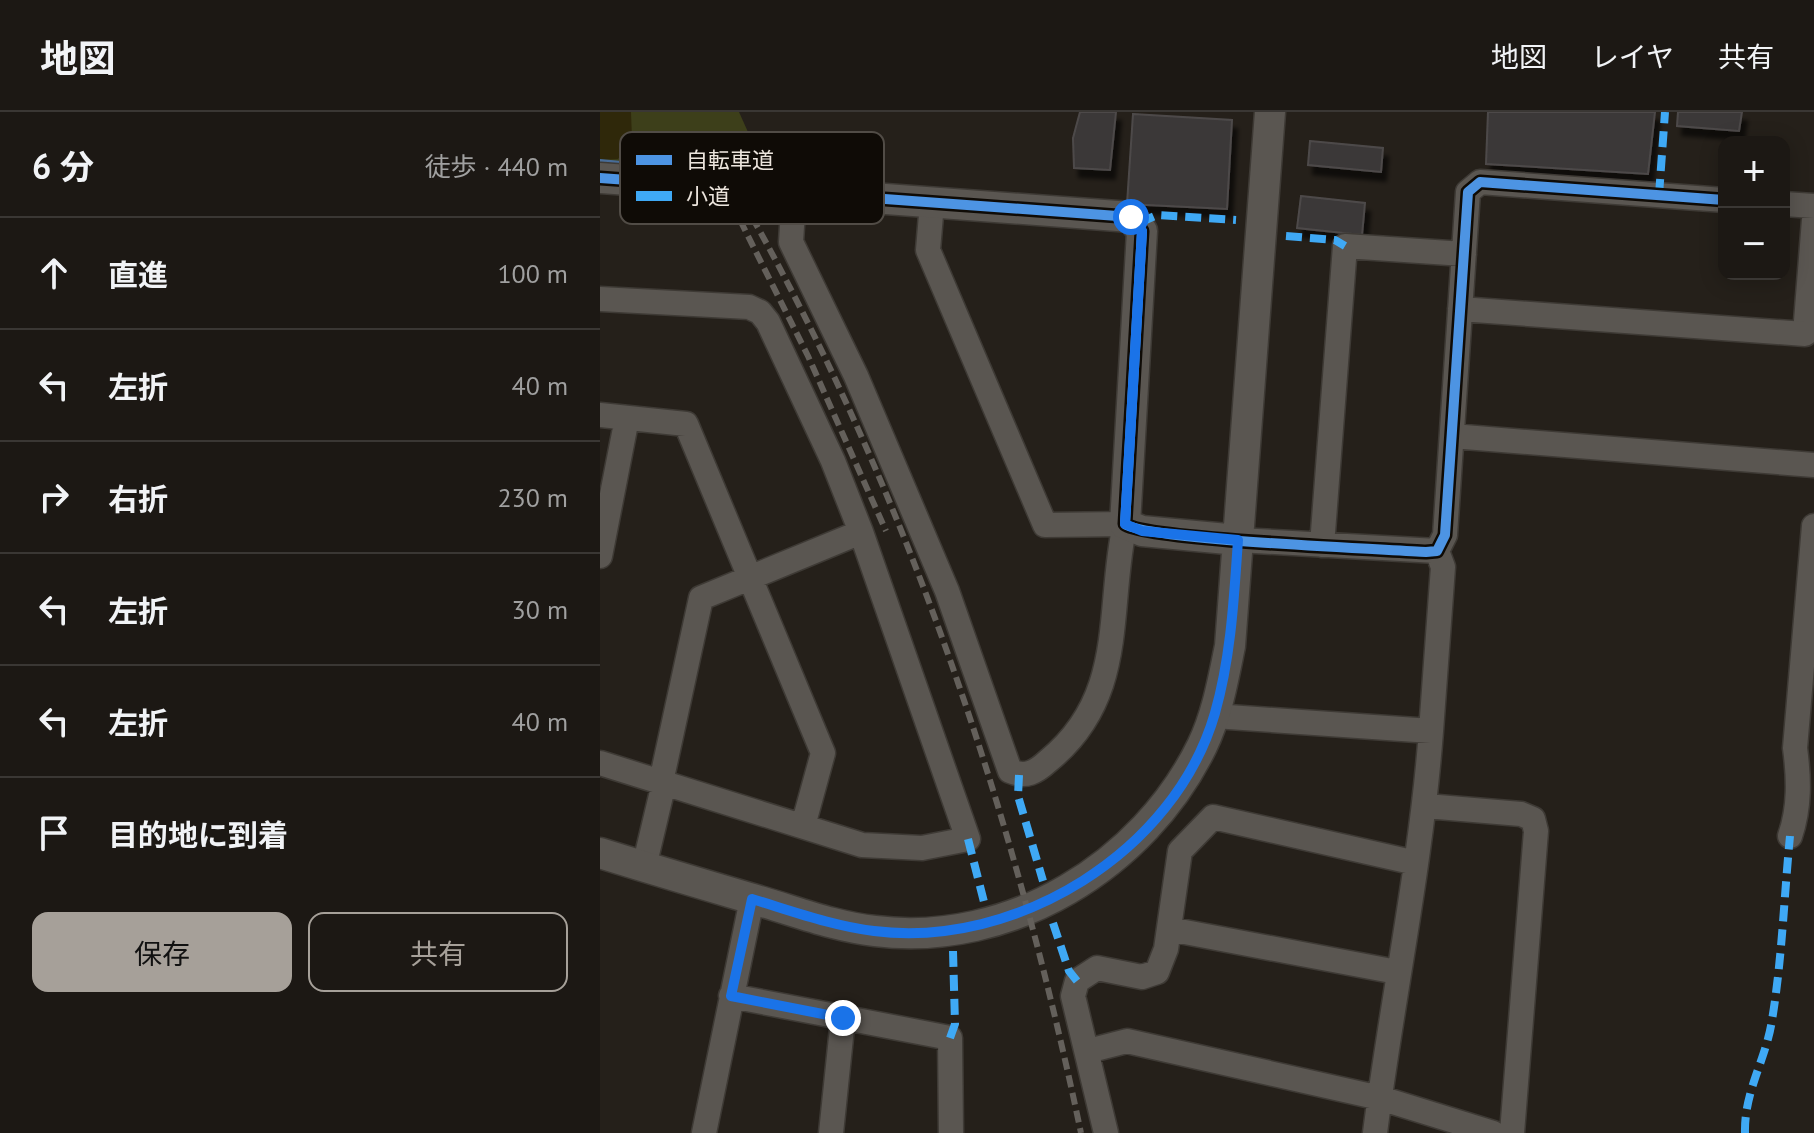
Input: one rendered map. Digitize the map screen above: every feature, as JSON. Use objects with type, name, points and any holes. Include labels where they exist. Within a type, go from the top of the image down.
[{"type":"street","points":[[600,853],[829,922],[876,932],[932,933],[1011,916],[1066,891],[1107,865],[1148,828],[1187,774],[1214,716],[1230,646],[1270,112]]},
{"type":"street","points":[[600,178],[620,180]]},
{"type":"street","points":[[1375,1133],[1397,972],[1426,806],[1443,567],[1437,551],[1445,535],[1468,192],[1480,182],[1718,200]]},
{"type":"street","points":[[792,224],[791,242],[856,376],[947,591],[1010,771],[1019,775],[1034,773],[1072,736],[1097,695],[1111,653],[1125,524],[1142,231],[1139,223],[1131,217],[884,200]]},
{"type":"street","points":[[932,203],[928,250],[1045,525],[1125,524],[1142,531],[1238,540],[1437,551]]},
{"type":"street","points":[[1790,204],[1814,206]]},
{"type":"street","points":[[1460,309],[1805,334],[1814,220]]},
{"type":"street","points":[[1322,545],[1345,246],[1464,254]]},
{"type":"street","points":[[600,299],[749,307],[760,312],[768,322],[833,461],[861,532],[968,839],[922,848],[880,848],[600,763]]},
{"type":"street","points":[[600,415],[686,424],[823,753],[803,826]]},
{"type":"street","points":[[600,556],[627,418]]},
{"type":"street","points":[[1452,436],[1814,465]]},
{"type":"street","points":[[1790,836],[1796,818],[1799,777],[1795,748],[1814,526]]},
{"type":"street","points":[[644,867],[701,598],[861,532]]},
{"type":"street","points":[[1214,716],[1431,731]]},
{"type":"street","points":[[1426,806],[1521,814],[1533,819],[1536,831],[1512,1133]]},
{"type":"street","points":[[1106,1133],[1073,996],[1077,981],[1097,968],[1142,977],[1157,972],[1169,929],[1180,851],[1213,817],[1416,863]]},
{"type":"street","points":[[704,1133],[752,899]]},
{"type":"street","points":[[1169,929],[1397,972]]},
{"type":"street","points":[[731,996],[950,1038],[951,1133]]},
{"type":"street","points":[[831,1133],[843,1018]]},
{"type":"street","points":[[1088,1051],[1127,1041],[1380,1098],[1493,1133]]},
{"type":"green space","points":[[600,112],[739,112],[748,132],[620,132],[620,168],[600,166]]},
{"type":"sand","points":[[600,112],[631,112],[632,132],[620,132],[620,156],[600,160]]},
{"type":"building","points":[[1080,112],[1116,112],[1110,170],[1074,168],[1073,138]]},
{"type":"building","points":[[1488,112],[1655,112],[1648,174],[1486,164]]},
{"type":"building","points":[[1678,112],[1742,112],[1739,131],[1677,126]]},
{"type":"building","points":[[1133,114],[1232,120],[1227,209],[1127,204]]},
{"type":"building","points":[[1310,141],[1383,148],[1381,172],[1308,165]]},
{"type":"building","points":[[1301,196],[1365,203],[1362,235],[1297,228]]},
{"type":"waterway","points":[[600,162],[620,164]]},
{"type":"railway","points":[[742,224],[808,356],[886,531]]},
{"type":"railway","points":[[756,224],[809,325],[861,435],[951,663],[990,779],[1024,896],[1081,1133]]},
{"type":"marked path","points":[[1659,195],[1665,112]]},
{"type":"marked path","points":[[1139,223],[1157,215],[1236,220]]},
{"type":"marked path","points":[[1286,236],[1335,240],[1345,246]]},
{"type":"marked path","points":[[1019,775],[1018,796],[1043,881]]},
{"type":"marked path","points":[[1745,1133],[1748,1103],[1772,1020],[1790,836]]},
{"type":"marked path","points":[[968,839],[984,902]]},
{"type":"marked path","points":[[1053,923],[1069,971],[1077,981]]},
{"type":"marked path","points":[[950,1038],[955,1024],[953,951]]},
{"type":"cycle path","points":[[600,178],[620,179]]},
{"type":"cycle path","points":[[884,199],[1131,217],[1142,231],[1125,524],[1174,535],[1426,552],[1437,551],[1445,535],[1468,192],[1480,182],[1718,200]]},
{"type":"route","points":[[843,1018],[731,996],[752,899],[829,922],[876,932],[932,933],[1011,916],[1066,891],[1107,865],[1148,828],[1187,774],[1214,716],[1230,646],[1238,540],[1131,529],[1125,524],[1123,514],[1142,231],[1139,223],[1131,217]]}]
